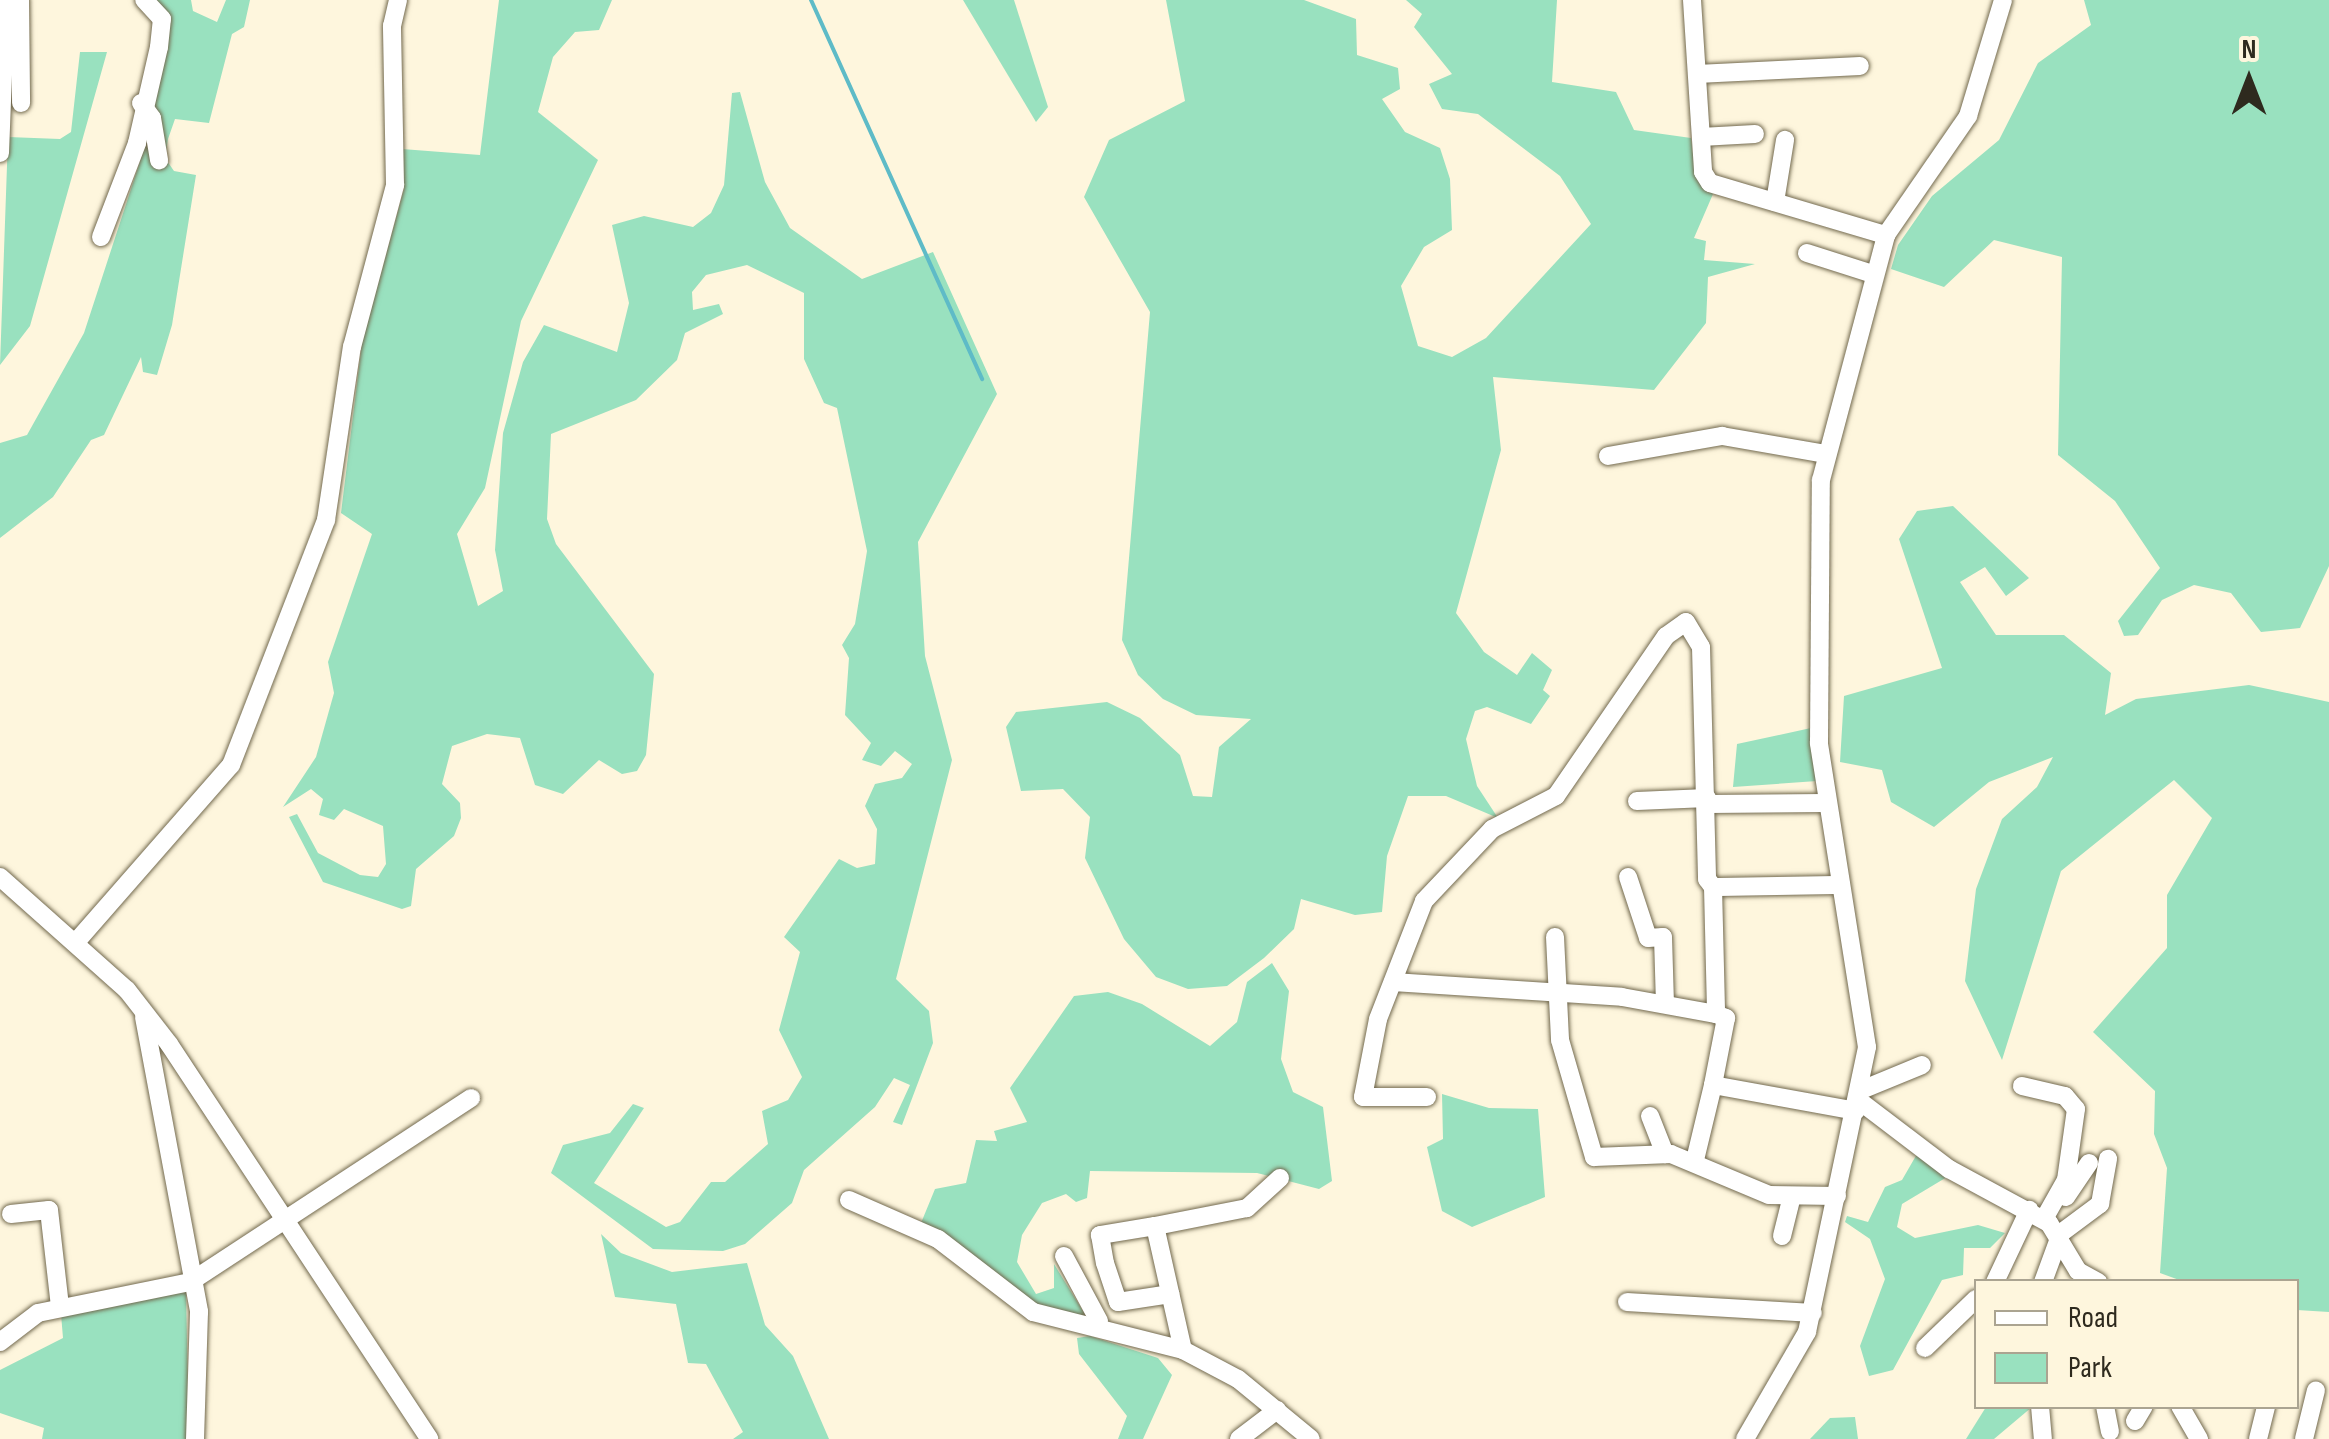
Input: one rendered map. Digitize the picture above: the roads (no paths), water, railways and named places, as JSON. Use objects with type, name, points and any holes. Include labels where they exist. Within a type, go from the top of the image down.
[{"type":"street","points":[[0,154],[6,0]]},
{"type":"street","points":[[20,0],[21,103]]},
{"type":"street","points":[[101,238],[137,143],[141,103],[162,19],[144,0]]},
{"type":"street","points":[[76,942],[231,766],[320,538],[352,347],[395,185],[392,26],[398,0]]},
{"type":"street","points":[[1692,0],[1701,136],[1710,182],[1886,235]]},
{"type":"street","points":[[1745,1439],[1763,1418],[1813,1314],[1867,1047],[1863,985],[1825,802],[1814,676],[1826,454],[1872,274],[1886,235],[1968,116],[2003,0]]},
{"type":"street","points":[[1697,74],[1860,66]]},
{"type":"street","points":[[141,103],[152,118],[158,160]]},
{"type":"street","points":[[1701,136],[1755,134]]},
{"type":"street","points":[[1775,202],[1785,140]]},
{"type":"street","points":[[1807,253],[1872,274]]},
{"type":"street","points":[[1608,456],[1722,436],[1826,454]]},
{"type":"street","points":[[1427,1097],[1363,1097],[1393,982],[1424,901],[1492,829],[1556,796],[1666,636],[1686,622],[1701,646],[1716,1014]]},
{"type":"street","points":[[1637,801],[1825,802]]},
{"type":"street","points":[[0,877],[76,942],[144,1011],[429,1439]]},
{"type":"street","points":[[1628,877],[1648,938],[1663,937],[1664,1004]]},
{"type":"street","points":[[1713,887],[1841,885]]},
{"type":"street","points":[[1555,937],[1560,1040],[1594,1157],[1664,1154],[1695,1160],[1791,1200],[1837,1196]]},
{"type":"street","points":[[1393,982],[1556,991],[1664,1004],[1726,1018],[1695,1160]]},
{"type":"street","points":[[144,1011],[190,1282],[199,1312],[195,1439]]},
{"type":"street","points":[[1858,1100],[1922,1064]]},
{"type":"street","points":[[1713,1084],[1858,1100],[1949,1169],[2046,1221],[2078,1271],[2093,1279]]},
{"type":"street","points":[[2022,1086],[2066,1096],[2076,1110],[2066,1180],[2046,1221],[2043,1279]]},
{"type":"street","points":[[0,1342],[60,1306],[190,1282],[470,1098]]},
{"type":"street","points":[[1650,1116],[1664,1154]]},
{"type":"street","points":[[1998,1279],[2046,1221],[2098,1161],[2100,1204],[2046,1221]]},
{"type":"street","points":[[1118,1302],[1100,1235],[1248,1208],[1280,1178]]},
{"type":"street","points":[[848,1200],[938,1239],[1032,1312],[1097,1324],[1183,1350],[1277,1410],[1310,1439]]},
{"type":"street","points":[[1782,1236],[1791,1200]]},
{"type":"street","points":[[11,1214],[49,1210],[60,1306]]},
{"type":"street","points":[[1155,1226],[1183,1350]]},
{"type":"street","points":[[1064,1256],[1097,1324]]},
{"type":"street","points":[[1097,1324],[1118,1302],[1170,1294]]},
{"type":"street","points":[[1925,1348],[1974,1301]]},
{"type":"street","points":[[1627,1302],[1813,1314]]},
{"type":"street","points":[[2304,1439],[2316,1390]]},
{"type":"street","points":[[2040,1409],[2044,1439]]},
{"type":"street","points":[[2106,1409],[2110,1432]]},
{"type":"street","points":[[2182,1409],[2199,1439]]},
{"type":"street","points":[[2258,1439],[2265,1409]]},
{"type":"street","points":[[1239,1439],[1277,1410]]},
{"type":"waterway","points":[[811,0],[982,379]]}]
